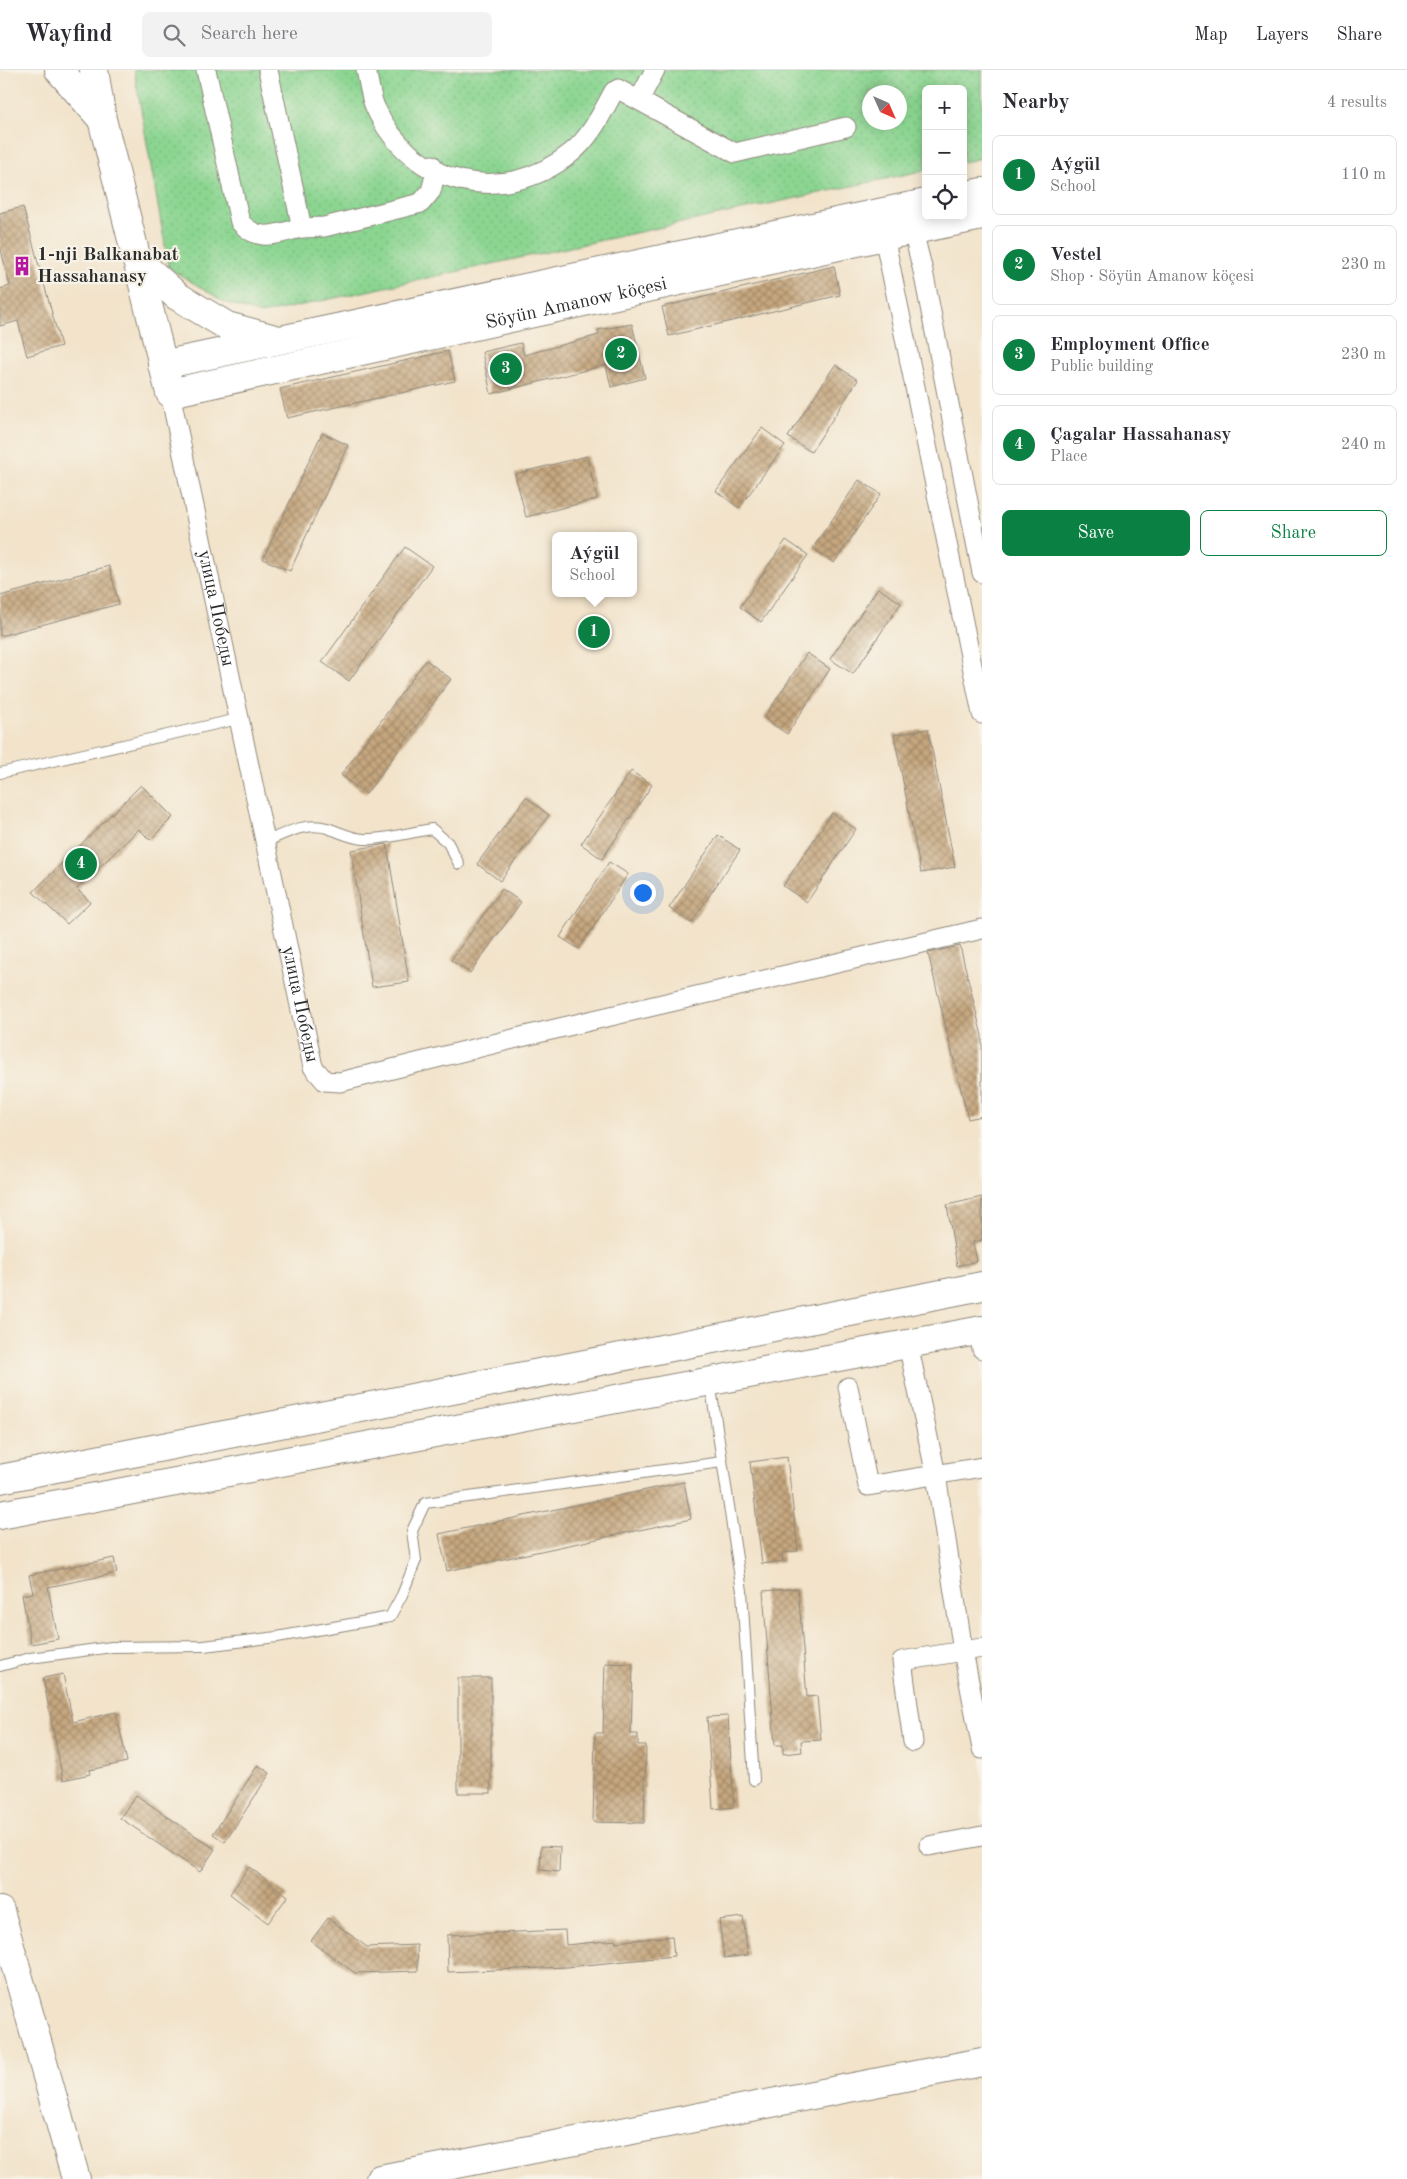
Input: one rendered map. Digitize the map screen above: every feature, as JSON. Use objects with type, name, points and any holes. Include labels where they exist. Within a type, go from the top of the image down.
[{"type":"street","points":[[59,70],[102,119]]},
{"type":"street","name":"улица Победы","points":[[94,70],[102,119],[170,393],[313,1067],[324,1082],[340,1082],[521,1037],[982,929]]},
{"type":"street","points":[[206,70],[240,222],[250,233],[264,236],[302,228],[324,227],[421,203],[431,191],[434,169]]},
{"type":"street","points":[[268,70],[302,228]]},
{"type":"street","points":[[366,70],[374,106],[391,135],[411,157],[454,180],[482,184],[513,182],[545,170],[572,152],[590,132],[616,90],[639,100],[735,153],[846,127]]},
{"type":"street","points":[[639,100],[655,70]]},
{"type":"street","points":[[967,195],[982,192]]},
{"type":"street","points":[[915,214],[923,271],[982,573]]},
{"type":"street","name":"Söyün Amanow köçesi","points":[[170,393],[882,224],[915,214],[982,216]]},
{"type":"street","points":[[882,224],[982,714]]},
{"type":"street","name":"Söyün Amanow köçesi","points":[[162,365],[279,340],[882,224]]},
{"type":"street","points":[[136,259],[177,296],[227,326],[279,340]]},
{"type":"street","points":[[0,1479],[982,1286]]},
{"type":"street","points":[[0,1515],[908,1344],[981,1336]]},
{"type":"street","points":[[908,1344],[936,1475],[963,1651],[981,1742]]},
{"type":"street","points":[[848,1387],[868,1486],[982,1467]]},
{"type":"street","points":[[913,1742],[902,1661],[982,1648]]},
{"type":"street","points":[[929,1846],[982,1836]]},
{"type":"street","points":[[0,1911],[76,2179]]},
{"type":"street","points":[[380,2179],[982,2062]]},
{"type":"lane","points":[[0,773],[238,719]]},
{"type":"lane","points":[[265,842],[299,827],[315,826],[346,836],[365,839],[432,829],[448,843],[459,864]]},
{"type":"lane","points":[[710,1381],[742,1591],[754,1780]]},
{"type":"lane","points":[[0,1666],[30,1658],[112,1647],[204,1646],[268,1638],[390,1617],[402,1595],[416,1560],[412,1531],[425,1502],[722,1462]]},
{"type":"green space","points":[[134,70],[982,70],[982,158],[967,161],[967,85],[922,85],[922,171],[261,314],[226,303],[169,268]]},
{"type":"building","name":"1-nji Balkanabat Hassahanasy","points":[[23,207],[61,346],[27,356],[18,321],[0,326],[0,289],[10,286],[0,246],[0,213]]},
{"type":"building","points":[[834,266],[840,295],[669,336],[662,307]]},
{"type":"building","points":[[632,324],[645,378],[611,387],[606,365],[491,394],[482,352],[521,343],[524,355],[599,335],[598,330]]},
{"type":"building","points":[[448,351],[455,381],[287,418],[280,389]]},
{"type":"building","points":[[835,365],[858,380],[811,452],[788,437]]},
{"type":"building","points":[[762,428],[785,445],[739,508],[716,491]]},
{"type":"building","points":[[322,433],[348,445],[290,571],[263,559]]},
{"type":"building","points":[[587,456],[597,499],[526,517],[515,474]]},
{"type":"building","points":[[859,480],[881,494],[834,563],[813,548]]},
{"type":"building","points":[[786,540],[808,555],[761,622],[740,607]]},
{"type":"building","points":[[405,547],[432,566],[349,681],[322,662]]},
{"type":"building","points":[[109,566],[119,604],[0,636],[0,596]]},
{"type":"building","points":[[878,588],[901,603],[853,674],[830,659]]},
{"type":"building","points":[[807,653],[830,669],[787,734],[764,718]]},
{"type":"building","points":[[426,660],[451,679],[366,794],[341,775]]},
{"type":"building","points":[[928,729],[955,867],[921,873],[894,735]]},
{"type":"building","points":[[631,771],[652,785],[602,859],[581,844]]},
{"type":"building","points":[[141,785],[173,817],[150,840],[139,829],[77,889],[90,902],[67,924],[33,892]]},
{"type":"building","points":[[526,797],[549,815],[500,881],[477,864]]},
{"type":"building","points":[[832,813],[856,829],[807,902],[783,886]]},
{"type":"building","points":[[718,835],[740,850],[691,923],[669,908]]},
{"type":"building","points":[[387,844],[409,982],[372,987],[351,850]]},
{"type":"building","points":[[609,862],[628,874],[579,949],[560,937]]},
{"type":"building","points":[[502,889],[521,902],[470,973],[451,960]]},
{"type":"building","points":[[960,946],[982,1036],[982,1116],[968,1119],[928,953]]},
{"type":"building","points":[[982,1197],[982,1240],[973,1242],[977,1261],[957,1266],[947,1205]]},
{"type":"building","points":[[787,1457],[798,1551],[782,1553],[783,1561],[762,1564],[750,1462]]},
{"type":"building","points":[[684,1482],[691,1519],[447,1571],[439,1534]]},
{"type":"building","points":[[114,1558],[117,1573],[48,1587],[58,1639],[31,1644],[22,1595],[33,1593],[29,1575]]},
{"type":"building","points":[[798,1588],[807,1697],[817,1696],[821,1740],[801,1741],[802,1752],[783,1754],[783,1745],[775,1745],[763,1591]]},
{"type":"building","points":[[605,1663],[633,1664],[631,1734],[638,1734],[638,1745],[646,1745],[644,1823],[593,1822],[595,1733],[603,1733]]},
{"type":"building","points":[[63,1674],[73,1722],[116,1712],[127,1762],[89,1770],[90,1774],[63,1780],[43,1678]]},
{"type":"building","points":[[458,1678],[491,1678],[491,1793],[458,1793]]},
{"type":"building","points":[[728,1716],[734,1807],[713,1809],[707,1717]]},
{"type":"building","points":[[258,1765],[270,1773],[225,1842],[213,1834]]},
{"type":"building","points":[[136,1795],[215,1849],[200,1872],[120,1818]]},
{"type":"building","points":[[541,1846],[560,1847],[559,1872],[540,1870]]},
{"type":"building","points":[[249,1867],[288,1896],[268,1923],[230,1894]]},
{"type":"building","points":[[743,1917],[748,1955],[724,1958],[719,1920]]},
{"type":"building","points":[[328,1918],[367,1947],[417,1945],[418,1971],[355,1973],[311,1941]]},
{"type":"building","points":[[565,1930],[566,1945],[672,1936],[674,1956],[567,1967],[448,1972],[447,1935]]},
{"type":"place","name":"1-nji Balkanabat Hassahanasy","points":[[22,266]]},
{"type":"place","name":"Vestel","points":[[621,354]]},
{"type":"place","name":"Employment Office","points":[[506,369]]},
{"type":"place","name":"Aýgül","points":[[594,632]]},
{"type":"place","name":"Çagalar Hassahanasy","points":[[81,864]]}]
